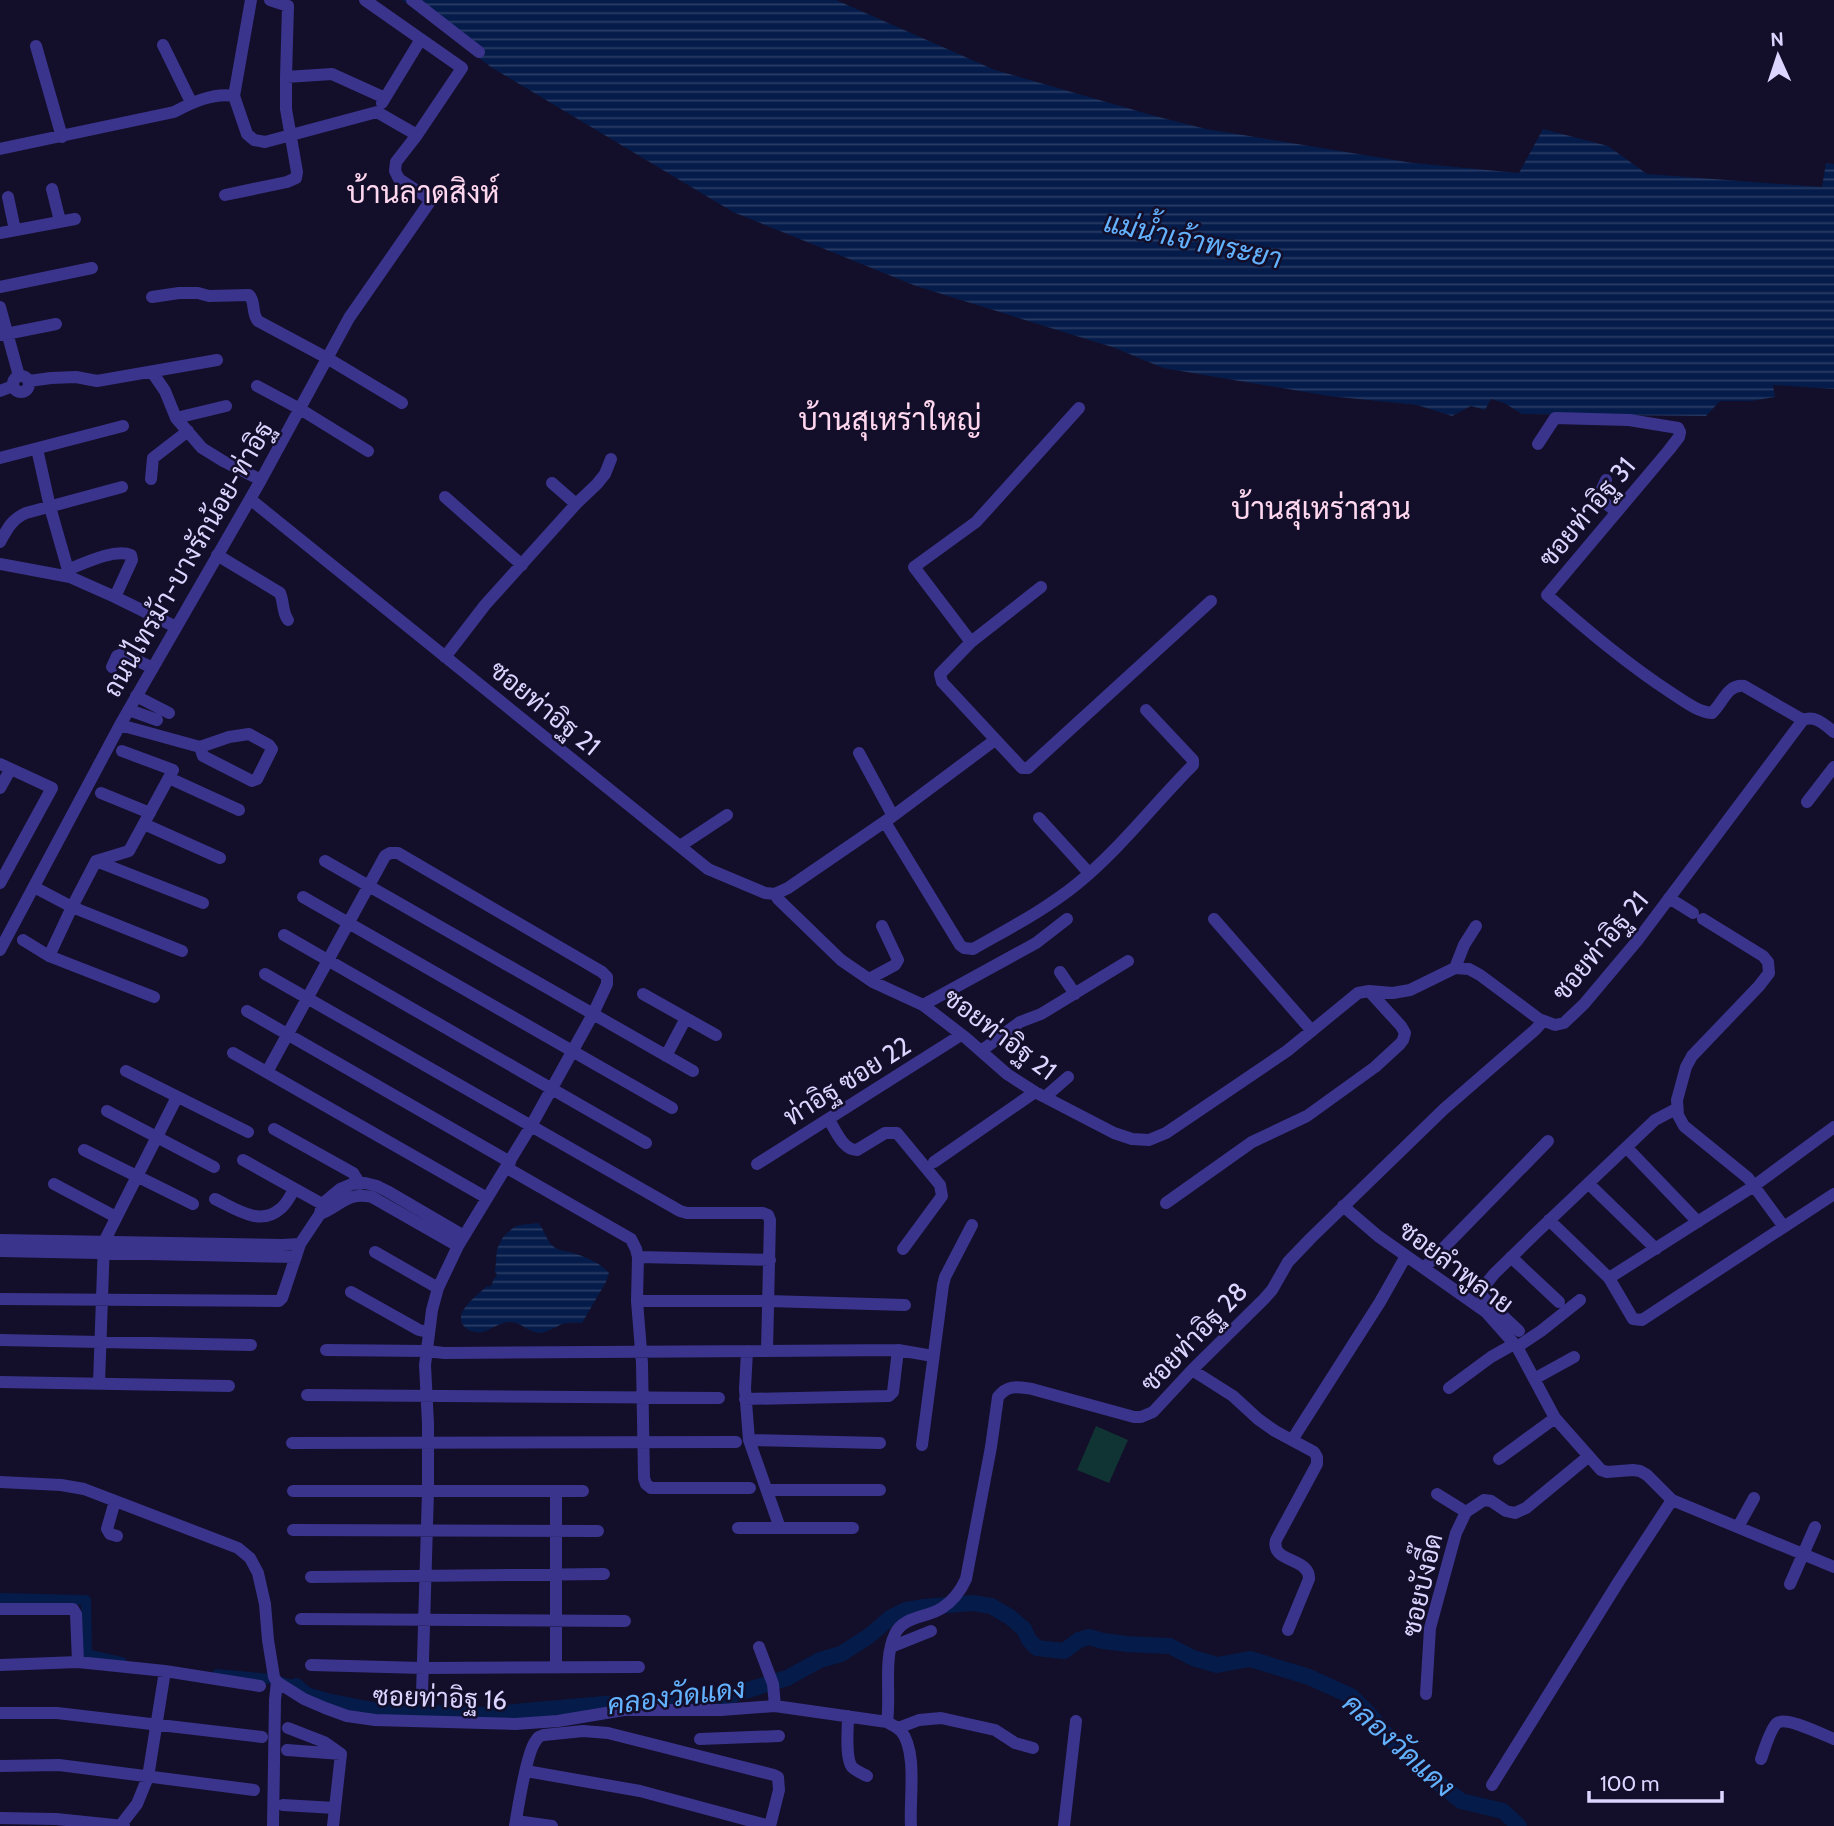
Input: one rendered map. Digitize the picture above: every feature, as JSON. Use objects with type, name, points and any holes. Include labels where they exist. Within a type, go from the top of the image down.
[{"type":"street","points":[[251,0],[234,96],[247,134],[254,140],[265,142],[377,112],[421,39]]},
{"type":"street","points":[[225,195],[296,178],[286,110],[288,6],[270,0]]},
{"type":"street","points":[[365,0],[462,68],[416,135],[377,112]]},
{"type":"street","points":[[412,0],[478,52]]},
{"type":"street","points":[[163,45],[191,102]]},
{"type":"street","points":[[36,46],[62,137]]},
{"type":"street","points":[[286,77],[338,75],[386,98]]},
{"type":"street","points":[[0,149],[174,112],[191,102],[226,94],[234,96]]},
{"type":"street","name":"ถนนไทรม้า-บางรักน้อย-ท่าอิฐ","points":[[0,950],[136,696],[261,480],[349,318],[431,200],[412,190],[399,179],[395,170],[396,162],[416,135]]},
{"type":"street","points":[[52,189],[60,221]]},
{"type":"street","points":[[8,197],[15,230]]},
{"type":"street","points":[[0,233],[75,219]]},
{"type":"street","points":[[0,286],[92,268]]},
{"type":"street","points":[[152,297],[179,293],[209,296],[250,295],[258,321],[402,403]]},
{"type":"street","points":[[0,307],[4,335],[20,381]]},
{"type":"street","points":[[4,335],[56,324]]},
{"type":"street","points":[[0,391],[20,381],[76,377],[97,381],[217,360]]},
{"type":"street","points":[[152,372],[165,391],[176,418],[202,448],[261,480]]},
{"type":"street","points":[[257,386],[368,451]]},
{"type":"street","points":[[176,418],[226,407]]},
{"type":"street","points":[[971,642],[914,567],[976,522],[1079,408]]},
{"type":"street","name":"ซอยท่าอิฐ 31","points":[[1538,444],[1555,418],[1629,420],[1678,428],[1679,437],[1670,450],[1547,595],[1609,649],[1687,703],[1707,713],[1717,709],[1729,691],[1738,685],[1803,720]]},
{"type":"street","points":[[0,458],[123,426]]},
{"type":"street","points":[[151,479],[153,458],[188,431]]},
{"type":"street","points":[[37,449],[68,573]]},
{"type":"street","points":[[445,657],[485,605],[597,484],[611,459]]},
{"type":"street","points":[[1606,480],[1599,495],[1601,500],[1617,512]]},
{"type":"street","points":[[552,483],[576,504]]},
{"type":"street","points":[[0,542],[11,522],[17,517],[122,487]]},
{"type":"street","points":[[445,497],[522,565]]},
{"type":"street","name":"ซอยท่าอิฐ 21","points":[[250,499],[708,869],[765,893],[775,894],[841,960],[893,993],[923,1005],[1007,1074],[1114,1133],[1132,1139],[1149,1140],[1166,1133],[1287,1051],[1358,993],[1369,990]]},
{"type":"street","points":[[68,573],[90,561],[122,552],[131,555],[132,560],[115,597]]},
{"type":"street","points":[[217,555],[279,593],[288,620]]},
{"type":"street","points":[[0,564],[68,573],[176,627]]},
{"type":"street","points":[[1041,587],[971,642],[940,674],[942,682],[1022,768],[1028,768],[1211,601]]},
{"type":"street","points":[[112,667],[117,656],[123,654],[153,668]]},
{"type":"street","points":[[136,696],[169,713]]},
{"type":"street","points":[[129,710],[157,720]]},
{"type":"street","points":[[859,753],[889,819],[964,948],[973,949],[1048,905],[1089,873],[1193,765],[1193,760],[1146,710]]},
{"type":"street","points":[[1803,720],[1809,717],[1816,719],[1834,732]]},
{"type":"street","name":"ซอยท่าอิฐ 21","points":[[1455,968],[1469,969],[1480,975],[1549,1024],[1559,1025],[1572,1017],[1637,942],[1803,720]]},
{"type":"street","points":[[120,725],[200,747],[229,737],[249,734],[272,749],[257,779],[252,781],[203,756],[200,747]]},
{"type":"street","points":[[775,894],[788,888],[889,819],[995,740]]},
{"type":"street","points":[[49,956],[96,861],[130,851],[173,770],[122,751]]},
{"type":"street","points":[[1807,802],[1834,766]]},
{"type":"street","points":[[0,788],[5,767],[52,788],[0,883]]},
{"type":"street","points":[[169,778],[239,810]]},
{"type":"street","points":[[101,793],[220,858]]},
{"type":"street","points":[[680,846],[727,815]]},
{"type":"street","points":[[1039,818],[1089,873]]},
{"type":"street","points":[[267,1072],[385,856],[390,853],[398,853],[607,976],[607,984],[593,1014],[531,1126],[461,1241],[438,1288],[428,1332],[425,1365],[428,1491],[422,1694]]},
{"type":"street","points":[[325,860],[693,1072]]},
{"type":"street","points":[[96,861],[203,903]]},
{"type":"street","points":[[34,887],[72,907],[181,951]]},
{"type":"street","points":[[303,897],[672,1108]]},
{"type":"street","points":[[1669,898],[1763,956],[1768,962],[1769,973],[1759,986],[1692,1056],[1676,1109],[1684,1126],[1754,1186],[1784,1227]]},
{"type":"street","points":[[923,1005],[1036,943],[1067,919]]},
{"type":"street","points":[[1214,919],[1312,1031]]},
{"type":"street","points":[[869,979],[895,965],[898,960],[882,926]]},
{"type":"street","points":[[1369,990],[1393,993],[1410,990],[1455,968],[1464,945],[1476,926]]},
{"type":"street","points":[[284,935],[646,1143]]},
{"type":"street","points":[[23,940],[49,956],[154,997]]},
{"type":"street","points":[[981,1051],[1020,1022],[1041,1014],[1128,961]]},
{"type":"street","points":[[1060,972],[1075,993]]},
{"type":"street","points":[[265,974],[680,1211],[763,1213],[768,1216],[770,1260],[767,1351]]},
{"type":"street","points":[[1166,1203],[1252,1142],[1307,1116],[1375,1067],[1404,1040],[1405,1033],[1401,1026],[1369,990]]},
{"type":"street","points":[[643,994],[716,1035]]},
{"type":"street","points":[[247,1011],[631,1239],[638,1257],[642,1443],[646,1484],[651,1488],[750,1488]]},
{"type":"street","points":[[666,1056],[686,1018]]},
{"type":"street","name":"ซอยท่าอิฐ 28","points":[[891,1647],[894,1635],[902,1624],[940,1610],[962,1589],[967,1579],[998,1397],[1003,1390],[1008,1387],[1024,1388],[1141,1417],[1153,1412],[1272,1290],[1296,1253],[1444,1109],[1543,1021]]},
{"type":"street","name":"ท่าอิฐ ซอย 22","points":[[757,1164],[961,1035]]},
{"type":"street","points":[[233,1054],[487,1198]]},
{"type":"street","points":[[126,1071],[248,1132]]},
{"type":"street","points":[[934,1163],[1069,1077]]},
{"type":"street","points":[[99,1383],[103,1247],[177,1097]]},
{"type":"street","points":[[1519,1331],[1481,1292],[1511,1257],[1655,1120],[1676,1109]]},
{"type":"street","points":[[107,1111],[214,1167]]},
{"type":"street","points":[[829,1120],[846,1146],[852,1150],[857,1150],[885,1133],[897,1133],[943,1189],[942,1196],[904,1249]]},
{"type":"street","points":[[1609,1278],[1754,1186],[1834,1127]]},
{"type":"street","points":[[274,1129],[353,1173],[360,1184]]},
{"type":"street","points":[[1424,1268],[1548,1141]]},
{"type":"street","points":[[1627,1148],[1698,1222]]},
{"type":"street","points":[[84,1150],[193,1204]]},
{"type":"street","points":[[243,1160],[323,1210]]},
{"type":"street","points":[[54,1184],[116,1217]]},
{"type":"street","points":[[0,1298],[274,1302],[282,1298],[300,1244],[323,1210],[340,1189],[360,1184],[377,1186],[387,1191],[461,1241]]},
{"type":"street","points":[[1589,1184],[1656,1249]]},
{"type":"street","points":[[215,1199],[251,1216],[260,1216],[280,1209],[294,1190]]},
{"type":"street","points":[[1549,1220],[1609,1278],[1633,1319],[1642,1320],[1834,1194]]},
{"type":"street","points":[[323,1210],[354,1196],[372,1197],[461,1241]]},
{"type":"street","name":"ซอยลำพูลาย","points":[[1343,1206],[1378,1236],[1486,1312],[1515,1346],[1555,1418],[1601,1471],[1640,1471],[1672,1500],[1834,1567]]},
{"type":"street","points":[[922,1445],[946,1277],[972,1225]]},
{"type":"street","points":[[0,1240],[103,1247],[225,1250],[296,1257]]},
{"type":"street","points":[[225,1250],[300,1244]]},
{"type":"street","points":[[0,1251],[103,1247]]},
{"type":"street","points":[[376,1252],[438,1288]]},
{"type":"street","points":[[1292,1440],[1380,1302],[1406,1256]]},
{"type":"street","points":[[638,1257],[770,1260]]},
{"type":"street","points":[[1511,1257],[1559,1302]]},
{"type":"street","points":[[351,1292],[419,1330],[428,1332]]},
{"type":"street","points":[[1449,1388],[1491,1357],[1541,1331],[1580,1300]]},
{"type":"street","points":[[637,1301],[905,1305]]},
{"type":"street","points":[[0,1340],[251,1345]]},
{"type":"street","points":[[326,1350],[640,1353],[898,1350],[933,1356]]},
{"type":"street","points":[[745,1399],[889,1396],[893,1392],[898,1350]]},
{"type":"street","points":[[747,1351],[745,1399],[749,1440],[780,1528]]},
{"type":"street","points":[[1534,1379],[1574,1357]]},
{"type":"street","points":[[1192,1370],[1233,1396],[1258,1419],[1314,1452],[1317,1457],[1317,1464],[1274,1546],[1277,1552],[1310,1572],[1288,1630]]},
{"type":"street","points":[[0,1382],[229,1386]]},
{"type":"street","points":[[307,1395],[719,1398]]},
{"type":"street","points":[[1499,1459],[1555,1418]]},
{"type":"street","points":[[749,1440],[880,1443]]},
{"type":"street","points":[[292,1443],[736,1442]]},
{"type":"street","name":"ซอยบังอี๊ด","points":[[1426,1694],[1430,1628],[1455,1533],[1466,1513],[1484,1500],[1515,1513],[1526,1508],[1588,1456]]},
{"type":"street","points":[[0,1482],[84,1489],[238,1548],[250,1558],[258,1573],[265,1604],[268,1640],[277,1682],[273,1826]]},
{"type":"street","points":[[556,1490],[556,1667]]},
{"type":"street","points":[[293,1491],[583,1490]]},
{"type":"street","points":[[768,1490],[880,1490]]},
{"type":"street","points":[[1437,1494],[1466,1513]]},
{"type":"street","points":[[1738,1528],[1754,1498]]},
{"type":"street","points":[[1492,1785],[1672,1500]]},
{"type":"street","points":[[115,1502],[107,1529],[110,1534],[117,1536]]},
{"type":"street","points":[[1790,1584],[1815,1527]]},
{"type":"street","points":[[738,1528],[853,1528]]},
{"type":"street","points":[[293,1530],[598,1531]]},
{"type":"street","points":[[311,1577],[604,1574]]},
{"type":"street","points":[[0,1609],[73,1609],[76,1614],[78,1662]]},
{"type":"street","points":[[301,1619],[625,1621]]},
{"type":"street","points":[[911,1826],[909,1750],[903,1734],[893,1725],[891,1647],[931,1631]]},
{"type":"street","points":[[759,1647],[773,1684],[775,1706]]},
{"type":"street","points":[[0,1665],[78,1662],[165,1671],[260,1686]]},
{"type":"street","points":[[310,1665],[423,1668],[639,1667]]},
{"type":"street","points":[[0,1818],[47,1818],[121,1826],[137,1804],[148,1777],[165,1671]]},
{"type":"street","name":"ซอยท่าอิฐ 16","points":[[277,1682],[324,1709],[375,1720],[515,1724],[558,1721],[624,1710],[721,1710],[775,1706],[893,1725]]},
{"type":"street","points":[[0,1713],[57,1713],[262,1737]]},
{"type":"street","points":[[848,1716],[850,1763],[867,1776]]},
{"type":"street","points":[[893,1725],[941,1718],[995,1730],[1015,1743],[1033,1748]]},
{"type":"street","points":[[1064,1826],[1076,1721]]},
{"type":"street","points":[[1761,1759],[1773,1728],[1782,1721],[1834,1739]]},
{"type":"street","points":[[288,1728],[324,1742],[341,1754]]},
{"type":"street","points":[[526,1771],[640,1791],[770,1826],[779,1790],[778,1777],[608,1733],[583,1731],[538,1737],[529,1756],[515,1823],[552,1826]]},
{"type":"street","points":[[700,1739],[779,1736]]},
{"type":"street","points":[[716,1759],[717,1739]]},
{"type":"street","points":[[287,1750],[341,1754]]},
{"type":"street","points":[[333,1826],[341,1754]]},
{"type":"street","points":[[0,1766],[59,1766],[254,1790]]},
{"type":"street","points":[[283,1805],[335,1808]]},
{"type":"green space","points":[[1096,1426],[1128,1440],[1109,1483],[1077,1470]]},
{"type":"water","name":"แม่น้ำเจ้าพระยา","points":[[402,0],[836,0],[995,70],[1206,129],[1413,163],[1519,173],[1543,129],[1608,146],[1647,174],[1822,187],[1826,163],[1834,164],[1834,389],[1773,385],[1775,397],[1751,401],[1720,401],[1706,416],[1522,414],[1491,399],[1485,410],[1471,406],[1452,416],[1417,405],[1329,396],[1163,368],[1115,348],[916,286],[733,212],[491,67]]},
{"type":"water","points":[[538,1223],[554,1247],[591,1260],[609,1273],[582,1323],[563,1324],[540,1333],[513,1322],[483,1332],[467,1329],[462,1324],[463,1312],[477,1295],[487,1286],[490,1287],[497,1274],[497,1249],[503,1237],[514,1227]]},
{"type":"waterway","name":"คลองวัดแดง","points":[[0,1598],[86,1600],[87,1654],[122,1662]]},
{"type":"waterway","name":"คลองวัดแดง","points":[[296,1686],[306,1695],[378,1711],[481,1715],[604,1704],[681,1703],[725,1697],[787,1678],[820,1660],[841,1654],[890,1618],[906,1610],[973,1603],[991,1606],[1010,1617],[1024,1629],[1037,1648],[1064,1651],[1079,1640],[1089,1637],[1127,1644],[1170,1646],[1193,1658],[1217,1665],[1250,1659],[1309,1677],[1351,1696],[1389,1738],[1461,1801],[1503,1811],[1519,1826]]},
{"type":"waterway","name":"คลองวัดแดง","points":[[217,1674],[271,1679],[296,1686]]},
{"type":"district","name":"บ้านลาดสิงห์","points":[[423,193]]},
{"type":"district","name":"บ้านสุเหร่าใหญ่","points":[[890,420]]},
{"type":"district","name":"บ้านสุเหร่าสวน","points":[[1321,509]]}]
